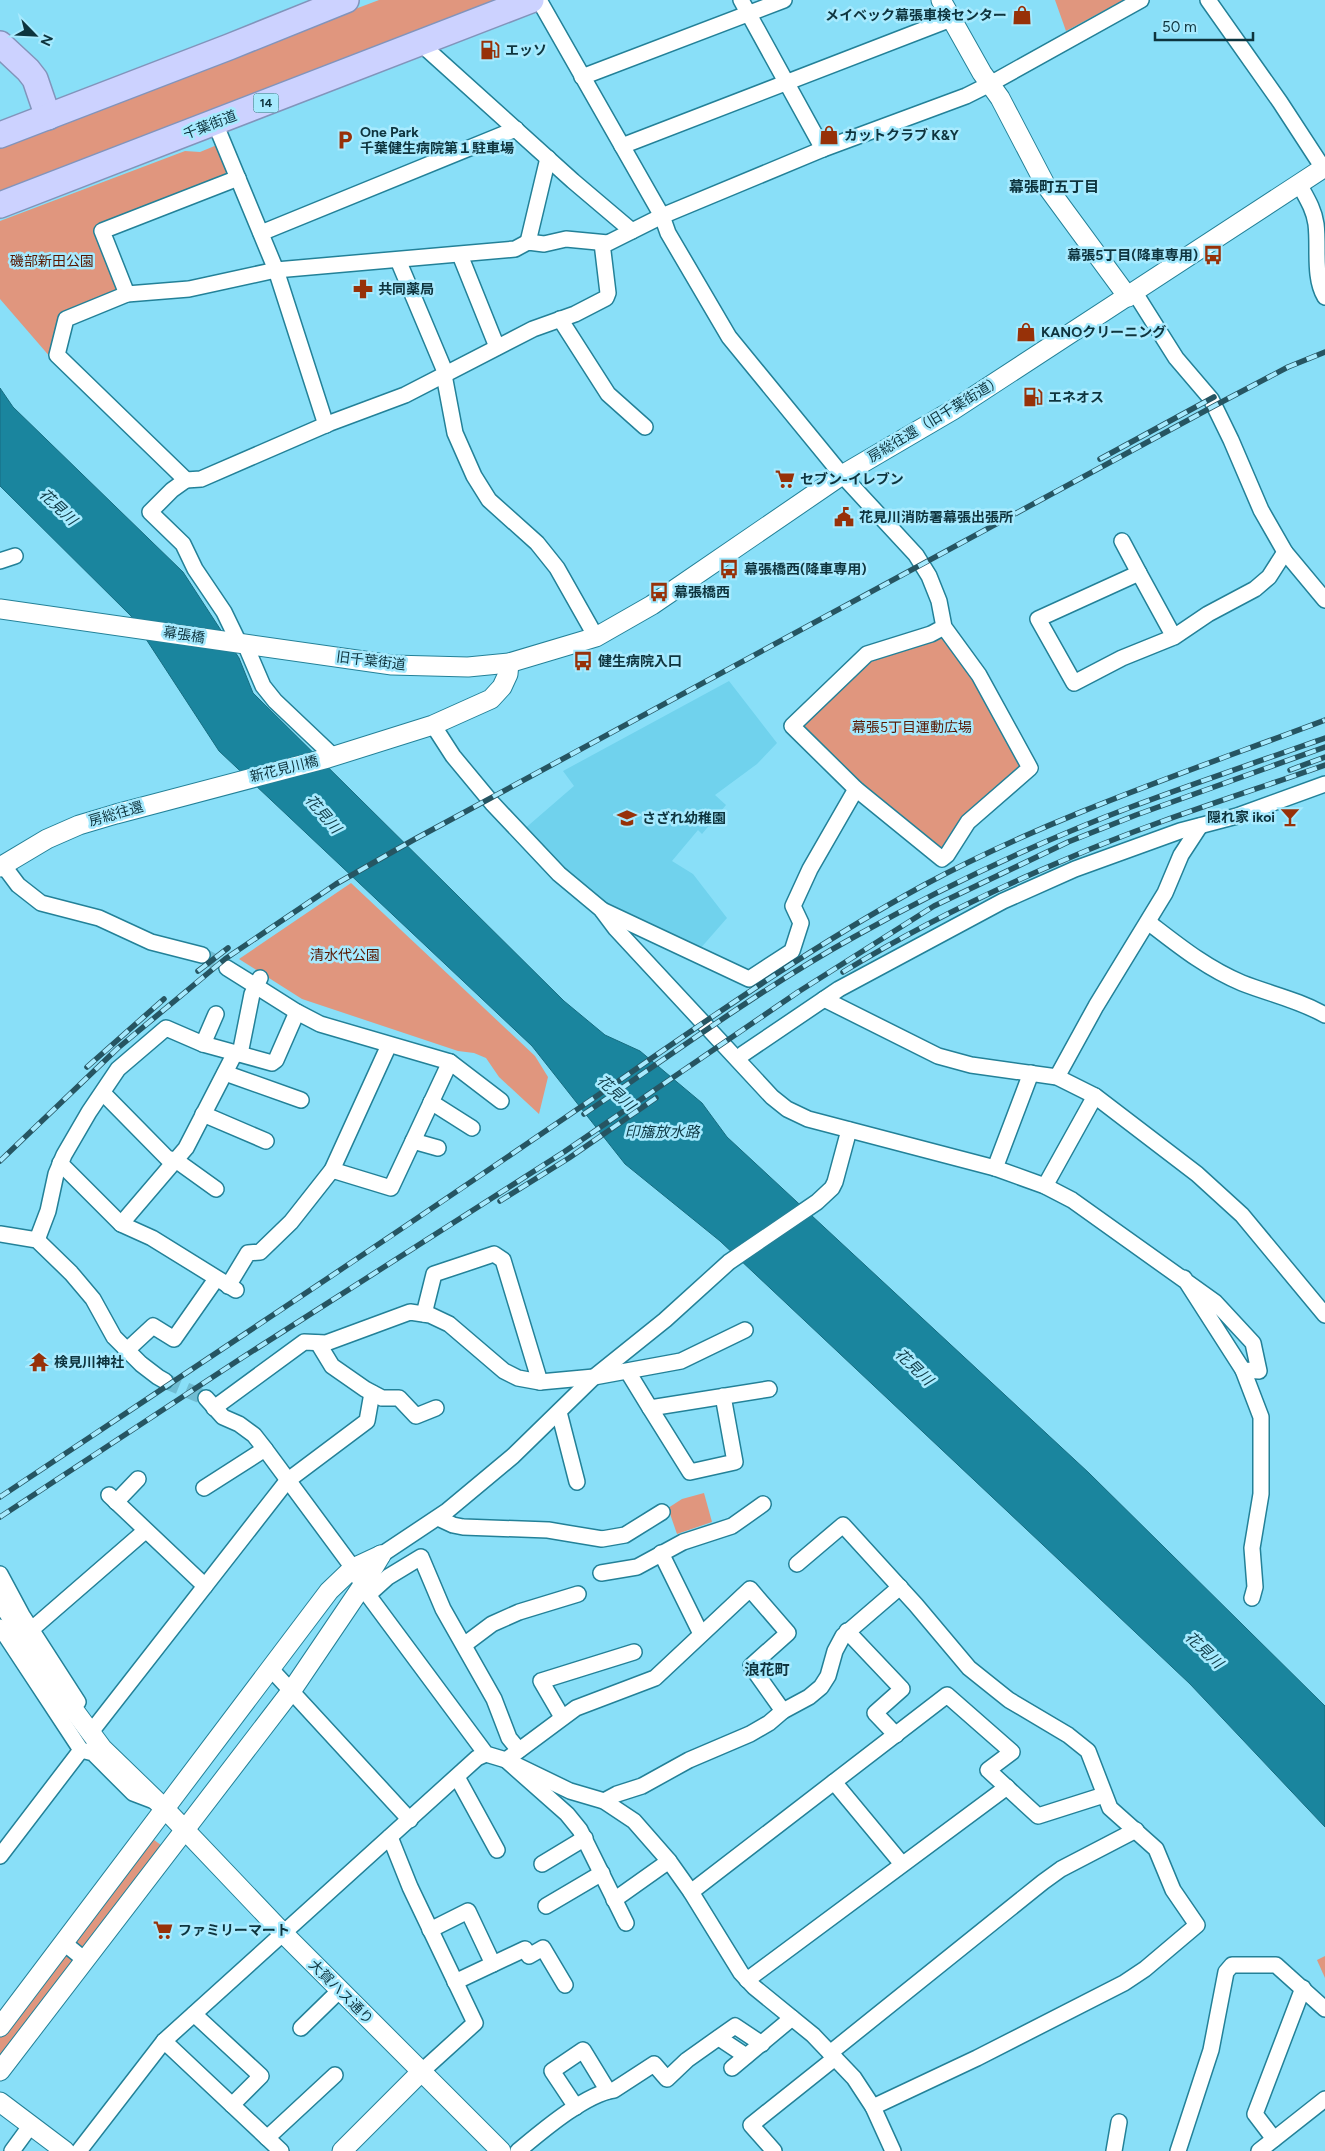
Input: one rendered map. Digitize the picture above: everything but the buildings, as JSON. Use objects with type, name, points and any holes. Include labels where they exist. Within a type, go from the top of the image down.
[{"type":"highway","points":[[0,135],[229,47],[319,5],[346,0]]},
{"type":"highway","name":"千葉街道","points":[[0,205],[531,0]]},
{"type":"highway","points":[[0,44],[28,70],[35,80],[48,117]]},
{"type":"street","points":[[539,0],[662,216],[668,233],[729,337],[842,475],[916,555],[930,576],[939,601],[944,627],[979,675],[1030,768],[968,822],[947,855],[942,859],[856,789],[792,726],[867,654],[931,634],[944,627]]},
{"type":"street","points":[[741,0],[822,149]]},
{"type":"street","points":[[582,77],[784,0]]},
{"type":"street","points":[[941,0],[1000,98],[1045,184],[1132,295],[1176,358],[1211,399],[1261,510],[1285,552],[1325,600]]},
{"type":"street","points":[[186,480],[58,355],[66,319],[127,294],[189,289],[276,270],[514,249],[528,242],[544,244],[566,239],[608,243],[662,216],[822,149],[966,96],[1141,0]]},
{"type":"street","points":[[1208,0],[1324,168]]},
{"type":"street","points":[[622,146],[952,19]]},
{"type":"street","points":[[420,43],[632,231]]},
{"type":"street","points":[[215,123],[276,270],[326,425]]},
{"type":"street","points":[[260,234],[516,129]]},
{"type":"street","points":[[528,242],[548,158]]},
{"type":"street","name":"房総往還（旧千葉街道）","points":[[509,663],[596,637],[652,605],[842,475],[953,410],[1324,168]]},
{"type":"street","points":[[127,294],[102,231],[238,178]]},
{"type":"street","points":[[1299,184],[1309,202],[1316,222],[1321,291],[1325,298]]},
{"type":"street","points":[[509,663],[508,674],[502,687],[491,699],[433,725],[331,757],[275,701],[263,686],[224,612],[195,569],[182,544],[150,512],[172,490],[186,480],[201,479],[326,425],[405,395],[533,329],[575,314],[606,298],[608,293],[602,243]]},
{"type":"street","points":[[460,255],[497,347]]},
{"type":"street","points":[[398,260],[445,375],[455,433],[474,476],[489,500],[537,543],[557,568],[596,637]]},
{"type":"street","points":[[560,319],[608,394],[645,427]]},
{"type":"street","points":[[1122,540],[1174,637]]},
{"type":"street","points":[[1139,573],[1038,619],[1074,683],[1122,658],[1174,637],[1208,614],[1255,589],[1269,577],[1285,552]]},
{"type":"street","points":[[0,561],[15,556]]},
{"type":"street","name":"幕張橋","points":[[0,609],[239,643]]},
{"type":"street","name":"旧千葉街道","points":[[239,643],[418,667],[468,667],[509,663]]},
{"type":"street","points":[[433,725],[453,756],[492,803],[559,874],[601,909],[616,929],[772,1097],[787,1109],[808,1119],[995,1168],[1044,1186],[1072,1200],[1184,1278],[1214,1302],[1253,1343],[1260,1371],[1242,1370]]},
{"type":"street","name":"新花見川橋","points":[[240,780],[331,757]]},
{"type":"street","name":"房総往還","points":[[1,866],[47,839],[79,826],[240,780]]},
{"type":"street","points":[[743,1054],[839,989],[1004,901],[1075,869],[1180,830],[1237,816],[1325,784]]},
{"type":"street","points":[[601,909],[632,922],[749,979],[792,951],[801,923],[793,906],[810,869],[856,789]]},
{"type":"street","points":[[1057,1077],[1096,1006],[1165,893],[1181,855],[1200,826]]},
{"type":"street","points":[[1,866],[18,885],[41,903],[99,918],[151,942],[202,955]]},
{"type":"street","points":[[1148,922],[1208,967],[1242,983],[1303,1004],[1325,1015]]},
{"type":"street","points":[[227,968],[258,982],[296,1012],[320,1024],[450,1062],[501,1101]]},
{"type":"street","points":[[121,1224],[177,1161],[186,1148],[225,1073],[238,1054],[252,994],[258,982]]},
{"type":"street","points":[[824,1000],[938,1056],[971,1065],[1057,1077],[1095,1096],[1197,1174],[1242,1215],[1325,1315]]},
{"type":"street","points":[[37,1240],[48,1211],[60,1163],[89,1112],[118,1069],[166,1028],[203,1044],[272,1064],[276,1060],[296,1012]]},
{"type":"street","points":[[203,1044],[216,1014]]},
{"type":"street","points":[[126,1351],[153,1326],[174,1339],[226,1285],[248,1253],[260,1252],[291,1222],[332,1170],[388,1045]]},
{"type":"street","points":[[332,1170],[392,1188],[450,1062]]},
{"type":"street","points":[[225,1073],[301,1100]]},
{"type":"street","points":[[995,1168],[1032,1073]]},
{"type":"street","points":[[103,1093],[166,1158],[177,1161],[216,1189]]},
{"type":"street","points":[[1044,1186],[1095,1096]]},
{"type":"street","points":[[431,1102],[472,1128]]},
{"type":"street","points":[[203,1114],[266,1140]]},
{"type":"street","points":[[0,2027],[64,1943],[160,1805],[329,1591],[353,1568],[381,1555],[405,1537],[438,1518],[513,1456],[594,1377],[665,1320],[729,1262],[817,1202],[836,1182],[850,1130]]},
{"type":"street","points":[[414,1141],[438,1148]]},
{"type":"street","points":[[60,1163],[121,1224],[152,1238],[226,1285]]},
{"type":"street","points":[[0,1234],[37,1240],[71,1273],[94,1299],[114,1337],[126,1351],[165,1381]]},
{"type":"street","points":[[424,1314],[434,1274],[494,1254],[503,1260],[540,1382]]},
{"type":"street","points":[[1184,1278],[1242,1370],[1261,1417],[1261,1494],[1252,1548],[1255,1587],[1252,1598]]},
{"type":"street","points":[[745,1330],[680,1361],[628,1372],[540,1382],[518,1378],[504,1371],[449,1324],[424,1314],[410,1312],[326,1344],[304,1342],[210,1403],[223,1417],[239,1424],[254,1435],[353,1568],[366,1590],[486,1754],[506,1760],[570,1791],[604,1801],[634,1820],[669,1861],[691,1892],[740,1973],[833,2055],[854,2078],[873,2107],[893,2151]]},
{"type":"street","points":[[318,1343],[332,1366],[372,1393],[382,1398],[399,1398],[416,1416],[436,1408]]},
{"type":"street","points":[[628,1372],[690,1472],[735,1462],[723,1396]]},
{"type":"street","points":[[650,1408],[769,1389]]},
{"type":"street","points":[[95,1727],[288,1481],[367,1421],[372,1393]]},
{"type":"street","points":[[559,1412],[577,1482]]},
{"type":"street","points":[[204,1488],[265,1449]]},
{"type":"street","points":[[138,1479],[113,1498],[145,1531],[205,1586]]},
{"type":"street","points":[[601,1573],[637,1567],[661,1552],[683,1542],[732,1526],[763,1504]]},
{"type":"street","points":[[438,1518],[453,1525],[463,1527],[548,1530],[602,1539],[625,1535],[662,1512]]},
{"type":"street","points":[[797,1564],[843,1526],[900,1587],[969,1668],[1009,1700],[1068,1735],[1088,1751],[1110,1808],[1156,1849],[1173,1890],[1197,1926],[1124,1984],[977,2058],[873,2107]]},
{"type":"street","points":[[32,1628],[145,1531]]},
{"type":"street","points":[[661,1552],[701,1634]]},
{"type":"street","points":[[0,2071],[292,1690],[366,1590],[381,1555]]},
{"type":"street","points":[[366,1590],[420,1557],[443,1609],[494,1699],[509,1738],[519,1750]]},
{"type":"street","points":[[0,1574],[95,1727],[120,1758],[143,1779],[160,1805]]},
{"type":"street","points":[[604,1801],[617,1794],[642,1786],[689,1760],[750,1734],[809,1697],[821,1686],[828,1676],[835,1651],[848,1631],[900,1587]]},
{"type":"street","points":[[506,1760],[562,1716],[576,1708],[655,1678],[750,1589],[788,1633],[751,1666],[784,1711]]},
{"type":"street","points":[[464,1644],[492,1624],[519,1612],[578,1594]]},
{"type":"street","name":"大賀ハス通り","points":[[0,1599],[48,1675],[102,1748],[160,1805],[283,1933],[501,2151]]},
{"type":"street","points":[[0,1627],[5,1650],[81,1750],[93,1753],[133,1793],[160,1805]]},
{"type":"street","points":[[848,1631],[902,1689],[875,1713],[896,1735]]},
{"type":"street","points":[[562,1716],[541,1681],[634,1652]]},
{"type":"street","points":[[270,1668],[410,1820]]},
{"type":"street","points":[[691,1892],[947,1694],[1012,1752],[988,1770],[1038,1816],[1104,1795]]},
{"type":"street","points":[[0,1856],[81,1750]]},
{"type":"street","points":[[79,2151],[164,2041],[477,1758],[486,1754]]},
{"type":"street","points":[[506,1760],[567,1814],[584,1838],[626,1923]]},
{"type":"street","points":[[457,1777],[497,1850]]},
{"type":"street","points":[[834,1782],[902,1864]]},
{"type":"street","points":[[747,1980],[1007,1787]]},
{"type":"street","points":[[774,2151],[751,2126],[833,2055],[1043,1882],[1062,1869],[1136,1830]]},
{"type":"street","points":[[342,2151],[421,2072],[475,2023],[410,1887],[390,1837]]},
{"type":"street","points":[[542,1864],[584,1838]]},
{"type":"street","points":[[614,1900],[669,1861]]},
{"type":"street","points":[[546,1906],[602,1873]]},
{"type":"street","points":[[430,1930],[468,1911],[493,1964]]},
{"type":"street","points":[[64,1943],[85,1960]]},
{"type":"street","points":[[455,1982],[525,1949],[528,1956],[544,1948],[565,1985]]},
{"type":"street","points":[[1180,2151],[1211,2050],[1226,1972],[1232,1964],[1276,1964],[1325,2008]]},
{"type":"street","points":[[1274,2139],[1255,2114],[1303,1988]]},
{"type":"street","points":[[301,2028],[340,1990]]},
{"type":"street","points":[[194,2014],[261,2076],[232,2105]]},
{"type":"street","points":[[732,2068],[792,2018]]},
{"type":"street","points":[[518,2151],[549,2125],[576,2107],[608,2091],[614,2090],[654,2064],[667,2079],[687,2060],[735,2026],[762,2044]]},
{"type":"street","points":[[719,2038],[746,2056]]},
{"type":"street","points":[[164,2041],[281,2151]]},
{"type":"street","points":[[576,2107],[552,2071],[584,2050],[608,2091]]},
{"type":"street","points":[[267,2138],[335,2075]]},
{"type":"street","points":[[1259,2151],[1325,2099]]},
{"type":"street","points":[[0,2102],[65,2151]]},
{"type":"street","points":[[1114,2151],[1119,2122]]},
{"type":"street","points":[[12,2151],[31,2125]]},
{"type":"shaded area","name":"さざれ幼稚園","points":[[729,681],[777,743],[757,764],[715,795],[726,805],[702,834],[698,830],[672,861],[693,874],[727,918],[699,950],[594,899],[522,831],[574,786],[563,771]]},
{"type":"green space","points":[[379,0],[505,0],[0,193],[0,143]]},
{"type":"green space","points":[[1055,0],[1124,0],[1066,31]]},
{"type":"green space","name":"磯部新田公園","points":[[217,145],[227,170],[224,176],[95,228],[118,286],[115,293],[61,315],[51,358],[0,299],[0,221],[185,151],[200,152]]},
{"type":"green space","name":"幕張5丁目運動広場","points":[[941,635],[947,637],[1024,762],[944,852],[854,782],[800,729],[801,723],[869,657]]},
{"type":"green space","name":"清水代公園","points":[[351,883],[535,1056],[548,1077],[539,1114],[499,1077],[486,1058],[474,1053],[458,1051],[302,999],[239,959]]},
{"type":"green space","points":[[704,1493],[712,1522],[677,1534],[668,1508],[682,1499]]},
{"type":"green space","points":[[150,1837],[165,1848],[83,1948],[75,1942]]},
{"type":"green space","points":[[66,1955],[74,1962],[0,2064],[0,2035]]},
{"type":"green space","points":[[1325,1956],[1325,1978],[1317,1960]]},
{"type":"water","name":"印旛放水路","points":[[0,388],[13,407],[183,572],[239,658],[253,693],[564,1001],[605,1035],[640,1051],[702,1103],[727,1137],[1089,1473],[1325,1706],[1325,1827],[1190,1684],[720,1241],[625,1164],[532,1046],[219,751],[131,616],[0,486]]},
{"type":"tunnel","points":[[202,955],[227,968]]},
{"type":"tunnel","points":[[165,1381],[206,1398]]},
{"type":"railway","points":[[0,1161],[118,1048],[225,959],[336,884],[415,839],[1214,406],[1288,367],[1325,352]]},
{"type":"railway","points":[[1100,459],[1214,397]]},
{"type":"railway","points":[[0,1497],[411,1222],[732,1003],[875,913],[972,860],[1022,837],[1173,776],[1325,720]]},
{"type":"railway","points":[[584,1114],[785,978],[854,937],[921,901],[990,867],[1095,821],[1179,789],[1325,738]]},
{"type":"railway","points":[[0,1517],[237,1361],[564,1152],[798,992],[934,906],[1068,842],[1136,815],[1325,747]]},
{"type":"railway","points":[[1290,770],[1325,757]]},
{"type":"railway","points":[[843,972],[925,925],[982,897],[1100,845],[1325,765]]},
{"type":"railway","points":[[198,971],[228,948]]},
{"type":"railway","points":[[87,1067],[164,999]]},
{"type":"railway","points":[[500,1201],[569,1158],[656,1098]]},
{"type":"place","name":"メイベック幕張車検センター","points":[[1022,15]]},
{"type":"place","name":"エッソ","points":[[490,50]]},
{"type":"place","name":"カットクラブ K&Y","points":[[829,135]]},
{"type":"place","name":"One Park 千葉健生病院第１駐車場","points":[[345,140]]},
{"type":"place","name":"幕張5丁目(降車専用)","points":[[1213,255]]},
{"type":"place","name":"共同薬局","points":[[363,289]]},
{"type":"place","name":"KANOクリーニング","points":[[1026,332]]},
{"type":"place","name":"エネオス","points":[[1033,397]]},
{"type":"place","name":"セブン-イレブン","points":[[785,479]]},
{"type":"place","name":"花見川消防署幕張出張所","points":[[844,517]]},
{"type":"place","name":"幕張橋西(降車専用)","points":[[729,569]]},
{"type":"place","name":"幕張橋西","points":[[659,592]]},
{"type":"place","name":"健生病院入口","points":[[583,661]]},
{"type":"place","name":"隠れ家 ikoi","points":[[1290,817]]},
{"type":"place","name":"さざれ幼稚園","points":[[627,818]]},
{"type":"place","name":"検見川神社","points":[[39,1362]]},
{"type":"place","name":"ファミリーマート","points":[[163,1930]]},
{"type":"district","name":"幕張町五丁目","points":[[1054,187]]},
{"type":"district","name":"浪花町","points":[[767,1670]]},
{"type":"water label","name":"花見川","points":[[58,507]]},
{"type":"water label","name":"花見川","points":[[323,814]]},
{"type":"water label","name":"花見川","points":[[616,1093]]},
{"type":"water label","name":"花見川","points":[[914,1367]]},
{"type":"water label","name":"花見川","points":[[1204,1650]]}]
